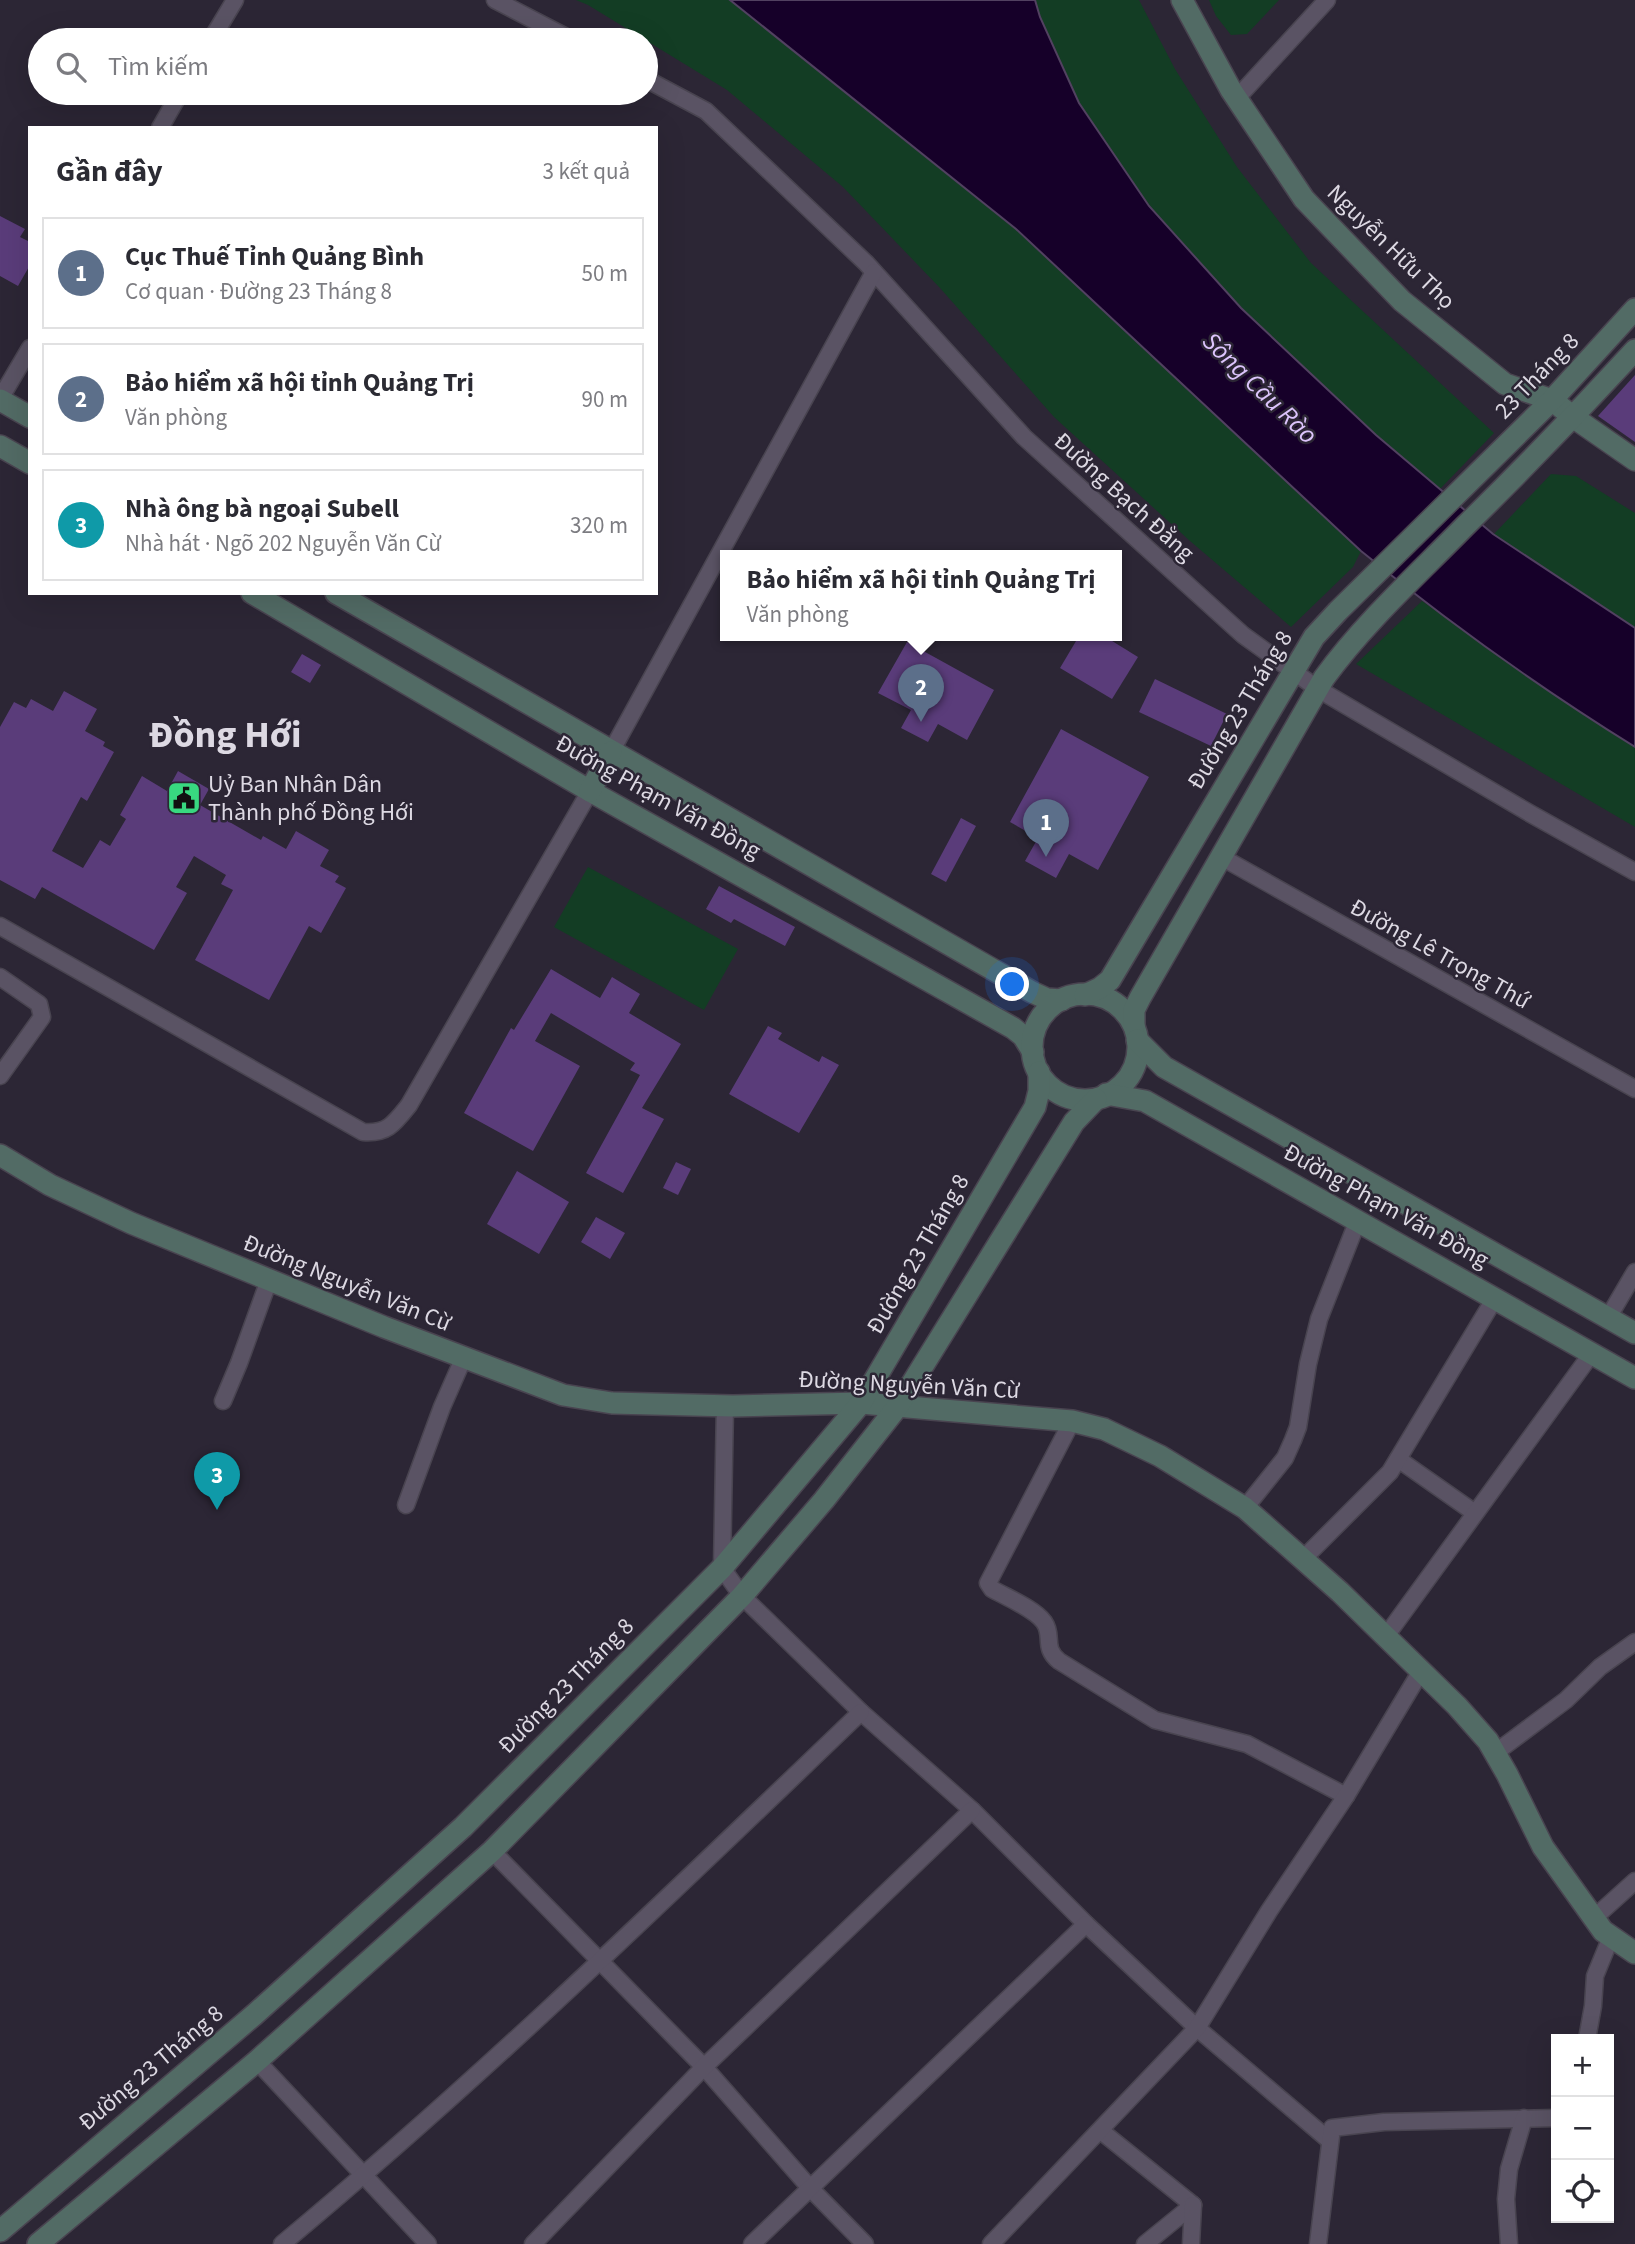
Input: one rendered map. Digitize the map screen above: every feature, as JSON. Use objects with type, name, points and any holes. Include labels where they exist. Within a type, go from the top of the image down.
[{"type":"street","points":[[218,28],[235,0]]},
{"type":"street","points":[[495,0],[549,28]]},
{"type":"street","name":"Nguyễn Hữu Thọ","points":[[1182,0],[1237,98],[1304,199],[1402,301],[1505,384],[1552,400],[1635,460]]},
{"type":"street","points":[[1237,98],[1327,0]]},
{"type":"street","name":"Đường Bạch Đằng","points":[[658,85],[706,111],[874,272],[1024,437],[1243,635],[1318,688],[1635,872]]},
{"type":"street","points":[[161,126],[173,105]]},
{"type":"street","points":[[722,550],[874,272]]},
{"type":"street","name":"23 Tháng 8","points":[[1475,477],[1552,400],[1635,309]]},
{"type":"street","points":[[1135,1033],[1126,1014],[1113,1002],[1085,995],[1062,999],[1049,1008],[1039,1020],[1033,1035],[1036,1062],[1054,1090],[1083,1100],[1115,1091],[1127,1079],[1136,1064],[1135,1033],[1134,1010],[1318,688],[1347,648],[1382,610],[1573,417],[1635,350]]},
{"type":"street","points":[[28,351],[0,399],[28,416]]},
{"type":"street","points":[[0,446],[28,462]]},
{"type":"street","name":"Đường 23 Tháng 8","points":[[1085,995],[1110,980],[1314,638],[1361,588],[1475,477]]},
{"type":"street","points":[[0,926],[363,1132],[376,1133],[386,1130],[409,1105],[590,791],[720,553]]},
{"type":"street","name":"Đường Phạm Văn Đồng","points":[[255,595],[590,791],[1013,1028],[1023,1036],[1036,1062]]},
{"type":"street","name":"Đường Phạm Văn Đồng","points":[[339,595],[1032,992],[1046,999],[1062,999]]},
{"type":"street","name":"Đường Lê Trọng Thứ","points":[[1223,858],[1635,1089]]},
{"type":"street","points":[[0,978],[39,1004],[42,1017],[0,1076]]},
{"type":"street","name":"Đường Phạm Văn Đồng","points":[[1135,1033],[1164,1068],[1635,1333]]},
{"type":"street","name":"Đường 23 Tháng 8","points":[[0,2231],[254,2015],[463,1827],[722,1568],[861,1404],[1035,1107],[1039,1091],[1036,1062]]},
{"type":"street","points":[[38,2244],[257,2061],[492,1851],[743,1596],[898,1406],[1074,1122],[1101,1097]]},
{"type":"street","name":"Đường Phạm Văn Đồng","points":[[1101,1097],[1145,1101],[1635,1378]]},
{"type":"street","name":"Đường Nguyễn Văn Cừ","points":[[0,1155],[50,1185],[131,1223],[563,1395],[612,1404],[861,1404],[1072,1421],[1104,1429],[1160,1456],[1245,1508],[1386,1636],[1457,1706],[1488,1741],[1544,1847],[1603,1931],[1635,1953]]},
{"type":"street","points":[[1245,1508],[1285,1458],[1293,1440],[1298,1427],[1308,1364],[1319,1319],[1359,1220]]},
{"type":"street","points":[[1608,1318],[1635,1272]]},
{"type":"street","points":[[223,1401],[269,1280]]},
{"type":"street","points":[[1303,1559],[1390,1472],[1495,1298]]},
{"type":"street","points":[[1386,1636],[1592,1353]]},
{"type":"street","points":[[406,1505],[442,1407],[464,1357]]},
{"type":"street","points":[[725,1405],[722,1568],[743,1596],[861,1712],[972,1810],[1086,1924],[1197,2028],[1330,2140]]},
{"type":"street","points":[[1072,1421],[988,1583],[992,1589],[1038,1615],[1044,1622],[1050,1654],[1155,1720],[1247,1744],[1346,1796]]},
{"type":"street","points":[[1398,1459],[1475,1513]]},
{"type":"street","points":[[1495,1753],[1566,1699],[1600,1667],[1635,1642]]},
{"type":"street","points":[[991,2244],[1197,2028],[1269,1911],[1346,1796],[1421,1671]]},
{"type":"street","points":[[282,2244],[363,2177],[601,1961],[861,1712]]},
{"type":"street","points":[[533,2244],[704,2067],[972,1810]]},
{"type":"street","points":[[492,1851],[704,2067],[811,2189],[865,2244]]},
{"type":"street","points":[[1594,1918],[1635,1881]]},
{"type":"street","points":[[752,2244],[1086,1924]]},
{"type":"street","points":[[1588,2034],[1595,1976],[1611,1937]]},
{"type":"street","points":[[257,2061],[428,2244]]},
{"type":"street","points":[[1509,2244],[1506,2199],[1509,2169],[1524,2118]]},
{"type":"street","points":[[1318,2244],[1332,2127],[1384,2122],[1551,2118]]},
{"type":"street","points":[[1101,2131],[1192,2205]]},
{"type":"street","points":[[1144,2244],[1192,2205]]},
{"type":"street","points":[[1191,2244],[1192,2205]]},
{"type":"green space","points":[[576,0],[730,0],[1016,229],[1361,551],[1353,567],[1291,627],[1190,541],[1054,417],[940,288],[843,187],[727,90],[658,48],[658,28],[626,28]]},
{"type":"green space","points":[[1035,0],[1139,0],[1175,69],[1237,167],[1311,263],[1494,433],[1439,490],[1376,435],[1241,308],[1149,206],[1079,103]]},
{"type":"green space","points":[[1209,0],[1279,0],[1247,34],[1231,35],[1216,16]]},
{"type":"green space","points":[[1551,474],[1576,476],[1635,513],[1635,628],[1494,534]]},
{"type":"green space","points":[[1422,601],[1593,721],[1635,747],[1635,827],[1356,664]]},
{"type":"green space","points":[[588,867],[738,949],[704,1010],[554,927]]},
{"type":"water","name":"Sông Cầu Rào","points":[[730,0],[1035,0],[1079,103],[1149,206],[1241,308],[1376,435],[1493,534],[1635,628],[1635,747],[1495,653],[1361,551],[1016,229]]},
{"type":"building","points":[[0,216],[25,229],[20,237],[28,241],[28,268],[18,286],[0,276]]},
{"type":"building","points":[[1635,375],[1635,442],[1598,416]]},
{"type":"building","points":[[1076,641],[1112,641],[1138,657],[1112,699],[1060,668]]},
{"type":"building","points":[[907,642],[994,690],[967,740],[938,724],[928,742],[901,728],[911,710],[878,693]]},
{"type":"building","points":[[302,654],[321,665],[310,683],[291,672]]},
{"type":"building","points":[[1155,679],[1227,714],[1211,746],[1139,712]]},
{"type":"building","points":[[64,691],[97,709],[85,731],[105,742],[103,746],[114,752],[87,801],[81,797],[52,851],[83,868],[100,840],[110,846],[126,819],[120,815],[142,776],[167,791],[178,771],[209,789],[200,805],[261,840],[263,836],[286,849],[296,831],[329,850],[320,866],[339,876],[335,882],[346,888],[321,933],[309,926],[269,1000],[195,960],[233,890],[221,884],[226,875],[194,856],[176,887],[187,893],[154,950],[42,887],[35,899],[0,880],[0,727],[14,702],[26,708],[31,699],[53,711]]},
{"type":"building","points":[[1061,729],[1149,777],[1098,870],[1069,854],[1056,878],[1025,861],[1038,838],[1010,822]]},
{"type":"building","points":[[961,818],[976,826],[946,882],[931,874]]},
{"type":"building","points":[[719,886],[795,927],[785,946],[734,919],[731,923],[706,909]]},
{"type":"building","points":[[551,969],[600,998],[612,977],[640,994],[629,1013],[681,1044],[642,1108],[664,1119],[623,1193],[586,1173],[640,1075],[630,1070],[635,1063],[551,1013],[535,1041],[580,1066],[533,1151],[464,1113],[511,1028],[514,1030]]},
{"type":"building","points":[[768,1026],[782,1033],[778,1039],[819,1062],[822,1056],[839,1065],[799,1133],[729,1094]]},
{"type":"building","points":[[676,1162],[691,1169],[678,1195],[663,1188]]},
{"type":"building","points":[[517,1171],[569,1202],[539,1254],[487,1224]]},
{"type":"building","points":[[596,1217],[625,1233],[610,1259],[581,1242]]},
{"type":"place","name":"Bảo hiểm xã hội tỉnh Quảng Trị","points":[[921,722]]},
{"type":"place","name":"Uỷ Ban Nhân Dân Thành phố Đồng Hới","points":[[184,798]]},
{"type":"place","name":"Cục Thuế Tỉnh Quảng Bình","points":[[1046,857]]},
{"type":"place","name":"Nhà ông bà ngoại Subell","points":[[217,1510]]},
{"type":"district","name":"Đồng Hới","points":[[225,735]]}]
